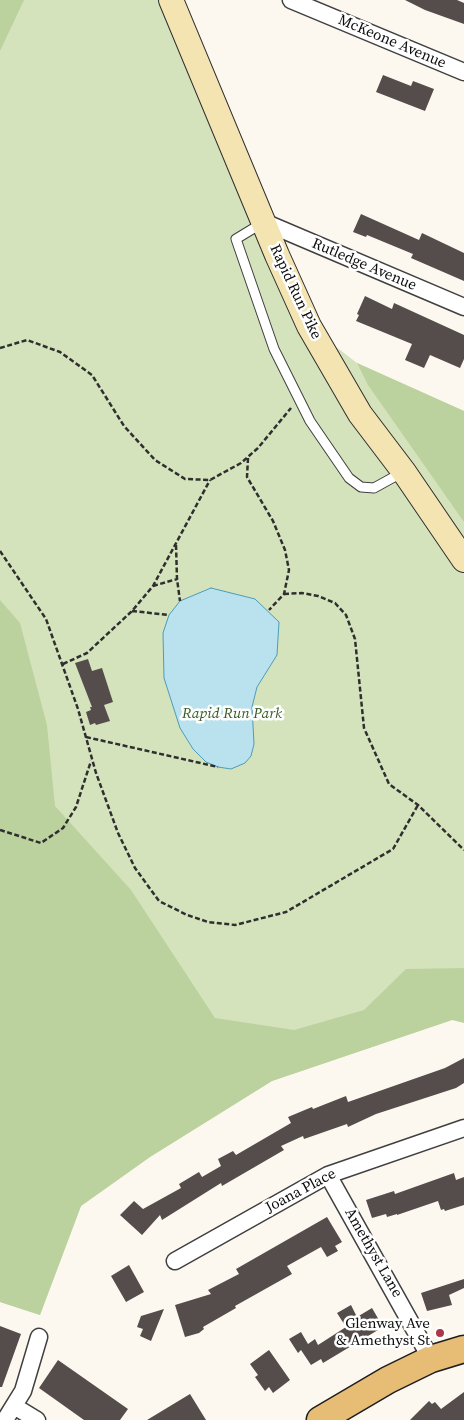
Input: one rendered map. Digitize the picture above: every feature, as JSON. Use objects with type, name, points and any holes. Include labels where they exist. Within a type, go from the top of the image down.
[{"type":"main road","points":[[320,1420],[388,1380],[430,1359],[464,1349]]},
{"type":"street","name":"Rapid Run Pike","points":[[171,0],[295,297],[335,375],[360,414],[404,472],[464,560]]},
{"type":"street","name":"McKeone Avenue","points":[[291,0],[464,72]]},
{"type":"street","name":"Rutledge Avenue","points":[[264,222],[464,307]]},
{"type":"street","name":"Joana Place","points":[[175,1261],[306,1185],[328,1175],[464,1128]]},
{"type":"street","name":"Amethyst Lane","points":[[328,1175],[430,1359]]},
{"type":"street","points":[[5,1420],[23,1391],[39,1337]]},
{"type":"street","points":[[14,1406],[37,1420]]},
{"type":"lane","points":[[264,222],[236,239],[274,349],[310,421],[349,478],[361,487],[374,488],[404,472]]},
{"type":"path","points":[[0,348],[27,340],[60,352],[92,376],[124,426],[155,460],[185,478],[210,480]]},
{"type":"path","points":[[63,664],[87,653],[132,611],[153,586],[210,480],[241,463],[248,457],[299,400]]},
{"type":"path","points":[[248,457],[248,477],[274,521],[285,550],[289,570],[284,594],[269,610]]},
{"type":"path","points":[[176,544],[180,601]]},
{"type":"path","points":[[0,551],[46,619],[63,664],[92,758],[118,833],[135,868],[159,900],[186,915],[208,922],[235,925],[286,912],[393,849],[418,805]]},
{"type":"path","points":[[153,586],[177,579]]},
{"type":"path","points":[[284,594],[302,593],[318,596],[335,603],[346,615],[355,638],[364,728],[389,784],[418,805],[464,850]]},
{"type":"path","points":[[132,611],[169,615]]},
{"type":"path","points":[[86,737],[218,767]]},
{"type":"path","points":[[0,830],[41,843],[63,828],[76,807],[92,758]]},
{"type":"green space","name":"Rapid Run Park","points":[[0,0],[171,0],[309,326],[357,363],[464,411],[464,1016],[272,1081],[150,1157],[81,1206],[40,1315],[0,1302]]},
{"type":"green space","points":[[0,0],[24,0],[0,51]]},
{"type":"green space","points":[[357,363],[464,411],[464,522],[368,385]]},
{"type":"green space","points":[[0,600],[20,623],[47,725],[55,806],[131,890],[215,1018],[294,1030],[364,1010],[406,969],[464,968],[464,1023],[452,1020],[272,1081],[150,1157],[81,1206],[40,1315],[0,1302]]},
{"type":"water","points":[[211,588],[255,599],[279,622],[277,655],[257,687],[252,707],[254,744],[251,756],[245,763],[231,769],[218,767],[206,762],[193,749],[180,728],[164,678],[163,633],[169,615],[180,601]]},
{"type":"building","points":[[405,0],[457,0],[464,3],[464,24],[425,10]]},
{"type":"building","points":[[383,75],[411,86],[413,81],[434,89],[425,111],[376,92]]},
{"type":"building","points":[[361,214],[419,240],[422,233],[464,253],[464,281],[411,258],[413,254],[367,235],[366,237],[353,232]]},
{"type":"building","points":[[365,296],[392,309],[394,303],[464,335],[464,359],[460,368],[430,355],[424,368],[405,360],[412,344],[356,321]]},
{"type":"building","points":[[88,659],[92,671],[102,668],[113,702],[104,705],[110,721],[96,725],[95,723],[90,725],[86,712],[91,710],[90,707],[92,707],[75,663]]},
{"type":"building","points":[[464,1058],[464,1083],[456,1088],[376,1114],[348,1127],[347,1124],[304,1139],[303,1136],[281,1146],[284,1150],[222,1186],[221,1183],[162,1220],[160,1215],[142,1235],[120,1215],[134,1201],[143,1209],[181,1188],[179,1184],[199,1172],[202,1177],[221,1166],[218,1159],[233,1151],[236,1155],[291,1123],[288,1117],[346,1096],[348,1102],[445,1068]]},
{"type":"building","points":[[454,1173],[456,1180],[464,1177],[464,1205],[445,1211],[444,1209],[441,1210],[438,1201],[397,1215],[387,1217],[386,1214],[372,1218],[366,1200],[394,1191],[395,1194]]},
{"type":"building","points":[[327,1217],[342,1242],[335,1246],[338,1251],[327,1257],[321,1247],[287,1266],[292,1274],[235,1306],[236,1308],[203,1327],[204,1329],[199,1333],[185,1337],[175,1305],[211,1294],[208,1290],[239,1274],[236,1269]]},
{"type":"building","points":[[129,1265],[144,1292],[126,1302],[111,1276]]},
{"type":"building","points":[[464,1279],[464,1288],[449,1295],[452,1305],[427,1311],[421,1293]]},
{"type":"building","points":[[351,1305],[357,1317],[372,1308],[383,1327],[323,1363],[321,1359],[311,1365],[301,1350],[298,1353],[289,1339],[301,1332],[308,1344],[315,1339],[318,1345],[346,1327],[337,1313]]},
{"type":"building","points":[[164,1309],[151,1341],[140,1336],[143,1329],[137,1327],[141,1316]]},
{"type":"building","points":[[0,1326],[21,1334],[2,1387],[0,1387]]},
{"type":"building","points":[[269,1350],[290,1380],[273,1393],[269,1387],[265,1391],[255,1377],[258,1375],[250,1364]]},
{"type":"building","points":[[58,1360],[128,1409],[120,1420],[84,1420],[39,1388]]},
{"type":"building","points":[[464,1392],[464,1420],[410,1420],[429,1401],[432,1404],[435,1402],[441,1409]]},
{"type":"building","points":[[190,1394],[206,1420],[147,1420]]},
{"type":"place","name":"Glenway Ave & Amethyst St","points":[[440,1333]]}]
